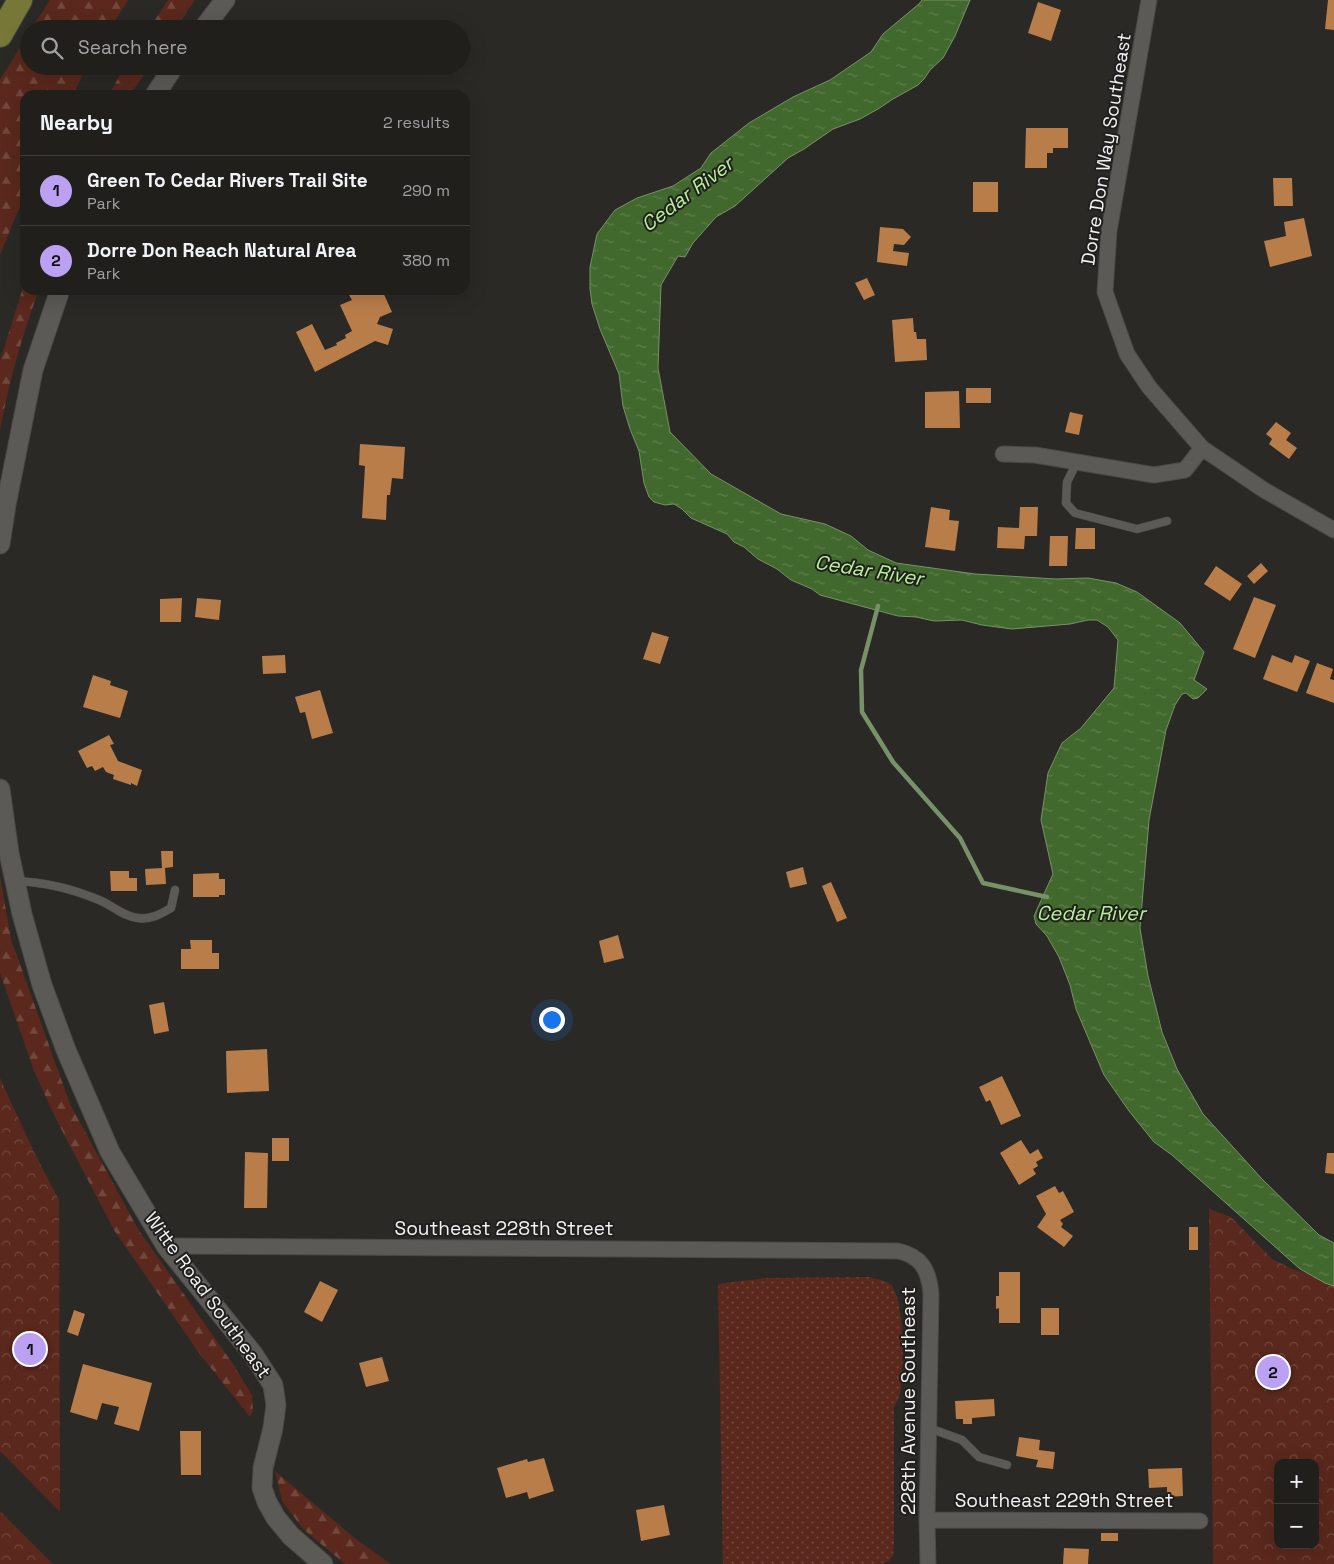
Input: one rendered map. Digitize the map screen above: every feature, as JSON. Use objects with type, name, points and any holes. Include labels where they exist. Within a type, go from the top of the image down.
[{"type":"main road","points":[[0,35],[20,0]]},
{"type":"street","points":[[210,20],[225,0]]},
{"type":"street","name":"Dorre Don Way Southeast","points":[[1149,0],[1109,231],[1105,292],[1127,354],[1149,387],[1202,448],[1264,490],[1334,530]]},
{"type":"street","points":[[158,90],[168,75]]},
{"type":"street","points":[[0,544],[33,370],[58,295]]},
{"type":"street","points":[[1003,454],[1035,455],[1162,475],[1185,470],[1202,448]]},
{"type":"street","name":"Witte Road Southeast","points":[[0,789],[9,853],[22,914],[42,985],[66,1050],[110,1152],[166,1246],[253,1354],[273,1385],[276,1405],[273,1428],[263,1468],[262,1488],[276,1518],[291,1536],[323,1564]]},
{"type":"street","name":"Southeast 228th Street","points":[[166,1246],[841,1251]]},
{"type":"street","name":"228th Avenue Southeast","points":[[841,1251],[905,1252],[922,1264],[930,1278],[928,1564]]},
{"type":"street","name":"Southeast 229th Street","points":[[927,1520],[1200,1521]]},
{"type":"lane","points":[[1077,462],[1067,482],[1066,503],[1075,513],[1137,529],[1167,521]]},
{"type":"lane","points":[[15,881],[47,884],[79,893],[100,900],[122,913],[138,918],[160,915],[171,908],[175,890]]},
{"type":"lane","points":[[930,1428],[962,1440],[979,1456],[1007,1465]]},
{"type":"green space","points":[[50,0],[128,0],[116,20],[37,20]]},
{"type":"green space","points":[[168,0],[195,0],[181,20],[155,20]]},
{"type":"green space","points":[[20,48],[20,75],[83,75],[75,90],[20,90],[20,206],[0,255],[0,80]]},
{"type":"green space","points":[[120,75],[144,75],[133,90],[112,90]]},
{"type":"green space","points":[[21,295],[37,295],[16,360],[0,432],[0,361]]},
{"type":"green space","points":[[0,876],[11,939],[70,1104],[138,1229],[233,1364],[252,1395],[253,1410],[250,1417],[199,1353],[114,1230],[56,1119],[34,1071],[0,973]]},
{"type":"green space","points":[[0,1078],[35,1154],[59,1200],[60,1512],[0,1451]]},
{"type":"green space","points":[[1209,1208],[1231,1217],[1272,1259],[1292,1269],[1334,1281],[1334,1564],[1213,1564]]},
{"type":"green space","points":[[869,1277],[891,1285],[896,1293],[901,1320],[903,1353],[901,1383],[899,1397],[894,1407],[893,1556],[888,1562],[881,1564],[723,1564],[718,1284],[767,1278]]},
{"type":"green space","points":[[275,1471],[357,1540],[391,1564],[345,1564],[303,1529],[282,1501]]},
{"type":"green space","points":[[0,1511],[53,1564],[0,1564]]},
{"type":"water","name":"Cedar River","points":[[922,0],[970,0],[955,36],[943,58],[930,70],[924,79],[918,85],[878,109],[860,119],[833,129],[788,158],[735,206],[716,217],[693,243],[685,257],[678,256],[661,285],[658,368],[670,432],[711,474],[781,514],[825,524],[851,536],[868,550],[896,563],[975,574],[1056,579],[1088,578],[1116,583],[1137,592],[1180,623],[1204,652],[1194,680],[1207,689],[1198,698],[1193,699],[1186,693],[1182,694],[1175,705],[1166,730],[1149,820],[1140,928],[1148,976],[1162,1032],[1177,1069],[1203,1114],[1262,1179],[1319,1235],[1334,1243],[1334,1286],[1300,1269],[1172,1155],[1154,1142],[1104,1075],[1076,1009],[1070,985],[1059,957],[1047,936],[1036,924],[1034,916],[1053,874],[1041,820],[1048,773],[1062,743],[1081,728],[1114,688],[1118,640],[1108,627],[1097,620],[1012,629],[962,620],[934,621],[898,616],[820,595],[812,589],[791,580],[777,569],[758,559],[744,547],[734,542],[727,534],[691,518],[674,504],[665,505],[654,502],[649,497],[644,483],[639,451],[623,406],[619,374],[600,329],[592,304],[590,267],[597,234],[615,210],[637,198],[673,186],[701,168],[711,153],[749,123],[793,97],[830,80],[871,52],[883,34]]},
{"type":"building","points":[[1328,0],[1334,0],[1334,30],[1325,29]]},
{"type":"building","points":[[1038,2],[1061,10],[1051,41],[1028,33]]},
{"type":"building","points":[[1026,128],[1068,128],[1068,148],[1053,148],[1053,153],[1047,153],[1047,168],[1025,168]]},
{"type":"building","points":[[1273,178],[1292,178],[1293,206],[1274,206]]},
{"type":"building","points":[[973,182],[998,182],[998,212],[973,212]]},
{"type":"building","points":[[1304,218],[1312,256],[1270,267],[1264,241],[1286,236],[1284,222]]},
{"type":"building","points":[[880,227],[903,229],[911,237],[904,245],[894,244],[893,251],[909,253],[907,266],[877,262]]},
{"type":"building","points":[[867,278],[875,295],[864,300],[855,283]]},
{"type":"building","points":[[349,295],[384,295],[392,312],[380,317],[377,324],[393,329],[388,345],[375,341],[315,372],[296,332],[312,324],[325,350],[337,345],[336,343],[346,338],[345,335],[352,331],[340,305],[352,300]]},
{"type":"building","points":[[913,318],[914,332],[916,332],[917,339],[926,339],[927,360],[895,362],[892,320]]},
{"type":"building","points":[[966,388],[991,388],[991,403],[966,403]]},
{"type":"building","points":[[959,391],[960,428],[925,428],[925,392]]},
{"type":"building","points":[[1070,412],[1083,415],[1079,435],[1065,432]]},
{"type":"building","points":[[1276,422],[1291,433],[1286,440],[1297,448],[1289,459],[1269,444],[1272,439],[1266,434]]},
{"type":"building","points":[[360,444],[405,447],[403,479],[392,478],[390,495],[387,495],[386,520],[362,518],[365,466],[359,465]]},
{"type":"building","points":[[931,507],[950,510],[949,520],[959,521],[955,551],[925,547]]},
{"type":"building","points":[[1020,507],[1038,507],[1037,536],[1025,536],[1024,549],[997,548],[998,527],[1019,528]]},
{"type":"building","points":[[1076,528],[1095,528],[1095,549],[1075,549]]},
{"type":"building","points":[[1050,536],[1068,536],[1067,566],[1049,566]]},
{"type":"building","points":[[1261,563],[1268,571],[1254,584],[1247,576]]},
{"type":"building","points":[[1216,566],[1242,584],[1230,601],[1204,584]]},
{"type":"building","points":[[1254,597],[1276,605],[1255,658],[1233,649]]},
{"type":"building","points":[[182,598],[181,622],[160,622],[160,599]]},
{"type":"building","points":[[197,598],[221,600],[219,620],[195,617]]},
{"type":"building","points":[[652,632],[669,637],[660,664],[643,659]]},
{"type":"building","points":[[285,655],[286,673],[263,674],[262,656]]},
{"type":"building","points":[[1272,655],[1292,663],[1295,655],[1310,661],[1297,692],[1263,679]]},
{"type":"building","points":[[1317,663],[1333,669],[1330,679],[1334,680],[1334,703],[1306,693]]},
{"type":"building","points":[[93,675],[111,681],[110,685],[128,691],[120,718],[83,707]]},
{"type":"building","points":[[320,690],[333,733],[312,739],[305,712],[300,713],[295,697]]},
{"type":"building","points":[[109,735],[114,744],[110,745],[118,761],[142,770],[137,786],[113,779],[114,775],[106,772],[103,767],[95,771],[92,766],[87,768],[78,751]]},
{"type":"building","points":[[161,851],[173,851],[173,867],[165,868],[166,884],[146,885],[145,869],[162,868]]},
{"type":"building","points":[[803,867],[807,884],[790,888],[786,872]]},
{"type":"building","points":[[110,871],[129,871],[129,878],[137,878],[137,891],[111,891]]},
{"type":"building","points":[[219,873],[219,879],[225,879],[225,895],[219,895],[219,897],[193,897],[193,874]]},
{"type":"building","points":[[831,882],[847,918],[837,922],[822,886]]},
{"type":"building","points":[[618,935],[624,958],[604,963],[599,941]]},
{"type":"building","points":[[190,940],[212,940],[212,953],[219,953],[219,969],[181,969],[181,949],[191,949]]},
{"type":"building","points":[[164,1002],[169,1031],[154,1034],[149,1005]]},
{"type":"building","points":[[267,1049],[269,1091],[227,1093],[226,1051]]},
{"type":"building","points":[[1002,1076],[1021,1116],[1001,1125],[990,1100],[986,1102],[979,1087]]},
{"type":"building","points":[[272,1138],[289,1138],[289,1161],[272,1161]]},
{"type":"building","points":[[1021,1140],[1030,1154],[1038,1149],[1043,1158],[1036,1162],[1038,1166],[1033,1169],[1036,1174],[1019,1185],[1000,1153]]},
{"type":"building","points":[[245,1152],[268,1153],[267,1208],[244,1208]]},
{"type":"building","points":[[1327,1153],[1334,1153],[1334,1174],[1325,1173]]},
{"type":"building","points":[[1055,1186],[1059,1193],[1063,1191],[1074,1212],[1060,1220],[1063,1224],[1061,1227],[1073,1236],[1064,1247],[1037,1227],[1046,1214],[1036,1196]]},
{"type":"building","points":[[1189,1227],[1198,1227],[1198,1250],[1189,1250]]},
{"type":"building","points":[[999,1272],[1020,1272],[1020,1323],[999,1323],[999,1308],[996,1309],[996,1296],[999,1296]]},
{"type":"building","points":[[320,1281],[338,1290],[322,1322],[304,1312]]},
{"type":"building","points":[[1041,1308],[1059,1308],[1059,1335],[1041,1335]]},
{"type":"building","points":[[74,1310],[85,1314],[78,1336],[67,1332]]},
{"type":"building","points":[[382,1357],[389,1381],[366,1387],[359,1363]]},
{"type":"building","points":[[83,1364],[152,1383],[139,1431],[114,1424],[119,1407],[102,1403],[97,1420],[70,1412]]},
{"type":"building","points":[[994,1399],[995,1416],[972,1418],[972,1424],[963,1424],[963,1419],[956,1419],[955,1401]]},
{"type":"building","points":[[180,1431],[201,1431],[201,1475],[181,1475]]},
{"type":"building","points":[[1019,1437],[1040,1440],[1039,1450],[1055,1452],[1053,1469],[1036,1467],[1038,1460],[1016,1456]]},
{"type":"building","points":[[544,1458],[554,1491],[529,1499],[527,1492],[506,1498],[497,1468],[527,1459],[528,1462]]},
{"type":"building","points":[[1182,1468],[1183,1496],[1167,1497],[1167,1487],[1149,1488],[1148,1469]]},
{"type":"building","points":[[664,1505],[670,1535],[641,1541],[636,1510]]},
{"type":"building","points":[[1101,1533],[1118,1533],[1118,1541],[1101,1541]]},
{"type":"building","points":[[1064,1548],[1089,1549],[1088,1564],[1063,1564]]},
{"type":"waterway","points":[[878,606],[861,670],[862,712],[893,762],[960,838],[983,883],[1047,897]]},
{"type":"place","name":"Green To Cedar Rivers Trail Site","points":[[30,1349]]},
{"type":"place","name":"Dorre Don Reach Natural Area","points":[[1273,1372]]}]
